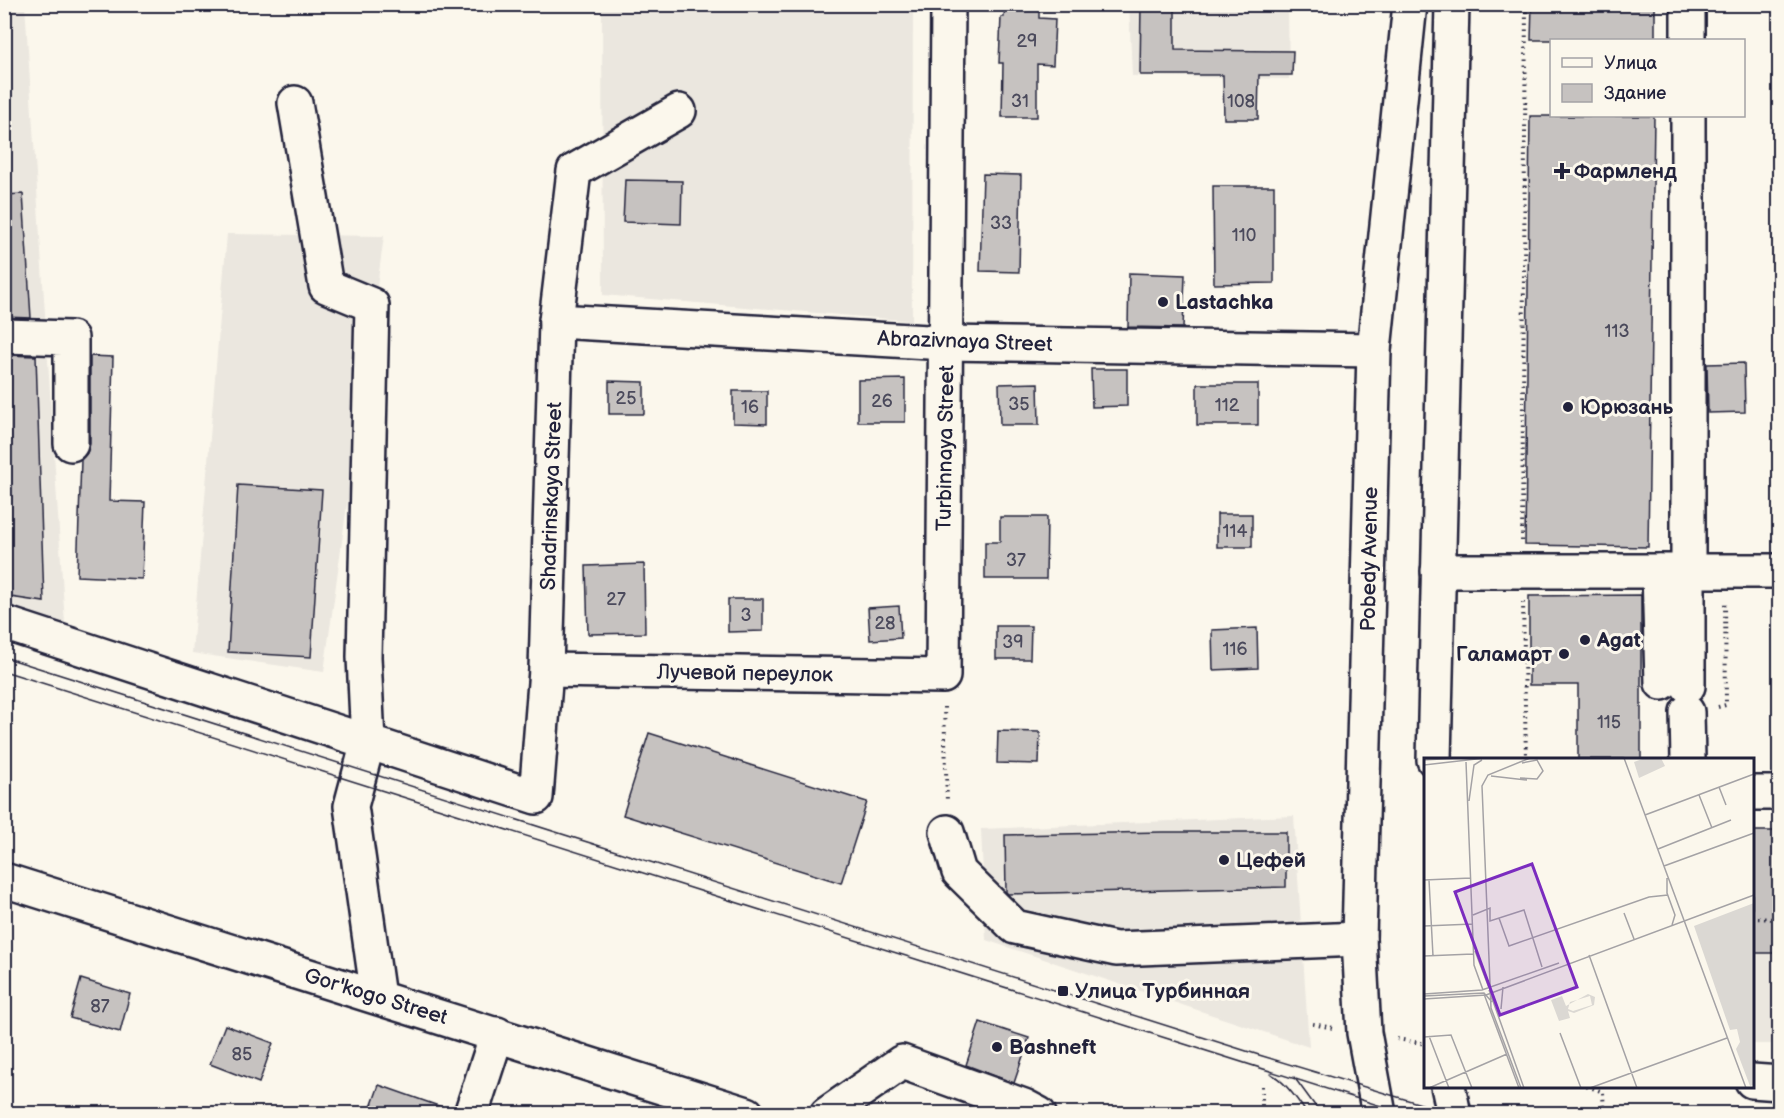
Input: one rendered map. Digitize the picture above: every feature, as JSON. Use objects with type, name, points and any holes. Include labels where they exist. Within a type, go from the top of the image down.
[{"type":"street","name":"Turbinnaya Street","points":[[943,676],[948,4]]},
{"type":"street","name":"Pobedy Avenue","points":[[1379,1113],[1364,1033],[1359,939],[1374,350],[1410,4]]},
{"type":"street","points":[[1434,758],[1452,4]]},
{"type":"street","points":[[1688,4],[1688,39]]},
{"type":"street","points":[[295,103],[326,286],[372,305],[364,657],[368,742],[351,806],[378,997]]},
{"type":"street","name":"Shadrinskaya Street","points":[[368,742],[536,797],[546,670],[556,321],[574,171],[679,111]]},
{"type":"street","points":[[1688,117],[1673,570],[1679,694],[1688,758]]},
{"type":"street","name":"Abrazivnaya Street","points":[[556,321],[946,343],[1374,350]]},
{"type":"street","points":[[4,336],[71,338],[71,444]]},
{"type":"street","points":[[1438,571],[1779,571]]},
{"type":"street","points":[[4,623],[368,742]]},
{"type":"street","name":"Лучевой переулок","points":[[546,670],[943,676]]},
{"type":"street","points":[[1754,793],[1779,793]]},
{"type":"street","points":[[947,832],[959,872],[1016,927],[1116,949],[1359,939]]},
{"type":"street","name":"Gor'kogo Street","points":[[4,880],[747,1113]]},
{"type":"street","points":[[471,1113],[497,1034]]},
{"type":"street","points":[[827,1113],[902,1062],[1040,1113]]},
{"type":"street","points":[[1754,1081],[1779,1083]]},
{"type":"street","points":[[1448,1088],[1454,1113]]},
{"type":"path","points":[[1526,4],[1522,570],[1526,758]]},
{"type":"path","points":[[943,676],[947,832]]},
{"type":"path","points":[[1754,918],[1779,919]]},
{"type":"path","points":[[1262,1086],[1262,1113]]},
{"type":"path","points":[[1592,1088],[1603,1092],[1604,1113]]},
{"type":"shaded area","points":[[25,4],[65,624],[5,605],[4,5]]},
{"type":"shaded area","points":[[602,5],[913,5],[912,321],[603,295]]},
{"type":"shaded area","points":[[1129,5],[1288,5],[1289,79],[1132,76]]},
{"type":"shaded area","points":[[227,234],[384,236],[324,672],[192,653]]},
{"type":"shaded area","points":[[1294,816],[1309,1047],[986,940],[981,829]]},
{"type":"shaded area","points":[[1754,928],[1779,928],[1779,1044],[1754,1044]]},
{"type":"building","points":[[1005,4],[1039,4],[1039,18],[1055,19],[1053,65],[1037,64],[1037,117],[1002,117],[1003,63],[999,63],[1001,17],[1004,17]]},
{"type":"building","points":[[1141,4],[1175,4],[1175,50],[1293,51],[1292,75],[1259,75],[1258,119],[1224,119],[1223,75],[1140,75]]},
{"type":"building","points":[[1532,4],[1655,4],[1655,39],[1531,40]]},
{"type":"building","points":[[1530,116],[1654,117],[1648,547],[1525,545]]},
{"type":"building","points":[[983,174],[1021,175],[1019,272],[980,271]]},
{"type":"building","points":[[625,180],[682,181],[681,224],[623,222]]},
{"type":"building","points":[[1213,186],[1274,186],[1274,283],[1214,284]]},
{"type":"building","points":[[23,194],[31,318],[4,317],[4,195]]},
{"type":"building","points":[[1129,273],[1185,275],[1183,328],[1128,327]]},
{"type":"building","points":[[4,355],[36,356],[44,602],[4,596]]},
{"type":"building","points":[[90,356],[113,357],[109,501],[145,502],[142,579],[77,576],[81,460],[90,444]]},
{"type":"building","points":[[1744,363],[1745,412],[1708,413],[1707,364]]},
{"type":"building","points":[[1091,369],[1127,369],[1127,406],[1092,407]]},
{"type":"building","points":[[905,379],[905,422],[858,422],[858,380]]},
{"type":"building","points":[[609,381],[644,382],[644,414],[609,414]]},
{"type":"building","points":[[1038,383],[1039,425],[1000,425],[999,384]]},
{"type":"building","points":[[1197,384],[1258,384],[1258,425],[1197,425]]},
{"type":"building","points":[[733,391],[767,391],[767,424],[733,423]]},
{"type":"building","points":[[238,485],[322,490],[311,657],[228,652]]},
{"type":"building","points":[[1217,514],[1252,514],[1252,547],[1217,547]]},
{"type":"building","points":[[1000,517],[1047,517],[1046,579],[985,579],[985,542],[1000,542]]},
{"type":"building","points":[[644,564],[645,633],[588,634],[586,566]]},
{"type":"building","name":"Agat","points":[[1641,595],[1641,758],[1578,758],[1578,685],[1529,685],[1529,596]]},
{"type":"building","points":[[728,599],[763,599],[763,631],[728,632]]},
{"type":"building","points":[[899,606],[901,638],[870,640],[868,608]]},
{"type":"building","points":[[996,626],[1031,626],[1030,659],[996,659]]},
{"type":"building","points":[[1257,628],[1258,668],[1213,670],[1212,630]]},
{"type":"building","points":[[998,731],[1040,732],[1039,764],[997,763]]},
{"type":"building","points":[[649,733],[867,802],[841,883],[623,815]]},
{"type":"building","points":[[1754,831],[1779,831],[1779,953],[1754,953]]},
{"type":"building","points":[[1286,832],[1286,887],[1008,894],[1006,892],[1005,835]]},
{"type":"building","points":[[81,979],[130,994],[120,1032],[70,1018]]},
{"type":"building","points":[[980,1022],[1029,1038],[1014,1083],[966,1065]]},
{"type":"building","points":[[225,1025],[273,1043],[259,1083],[210,1064]]},
{"type":"building","points":[[379,1085],[450,1110],[449,1113],[369,1113]]},
{"type":"tram line","points":[[4,657],[1259,1055],[1454,1114]]},
{"type":"tram line","points":[[4,671],[1406,1114]]},
{"type":"tram line","points":[[1271,1074],[1286,1086],[1307,1114]]},
{"type":"tram line","points":[[1294,1077],[1321,1114]]},
{"type":"place","name":"Фармленд","points":[[1562,171]]},
{"type":"place","name":"Lastachka","points":[[1163,302]]},
{"type":"place","name":"Юрюзань","points":[[1568,407]]},
{"type":"place","name":"Agat","points":[[1585,640]]},
{"type":"place","name":"Галамарт","points":[[1564,654]]},
{"type":"place","name":"Цефей","points":[[1224,860]]},
{"type":"place","name":"Улица Турбинная","points":[[1063,991]]},
{"type":"place","name":"Bashneft","points":[[997,1047]]}]
